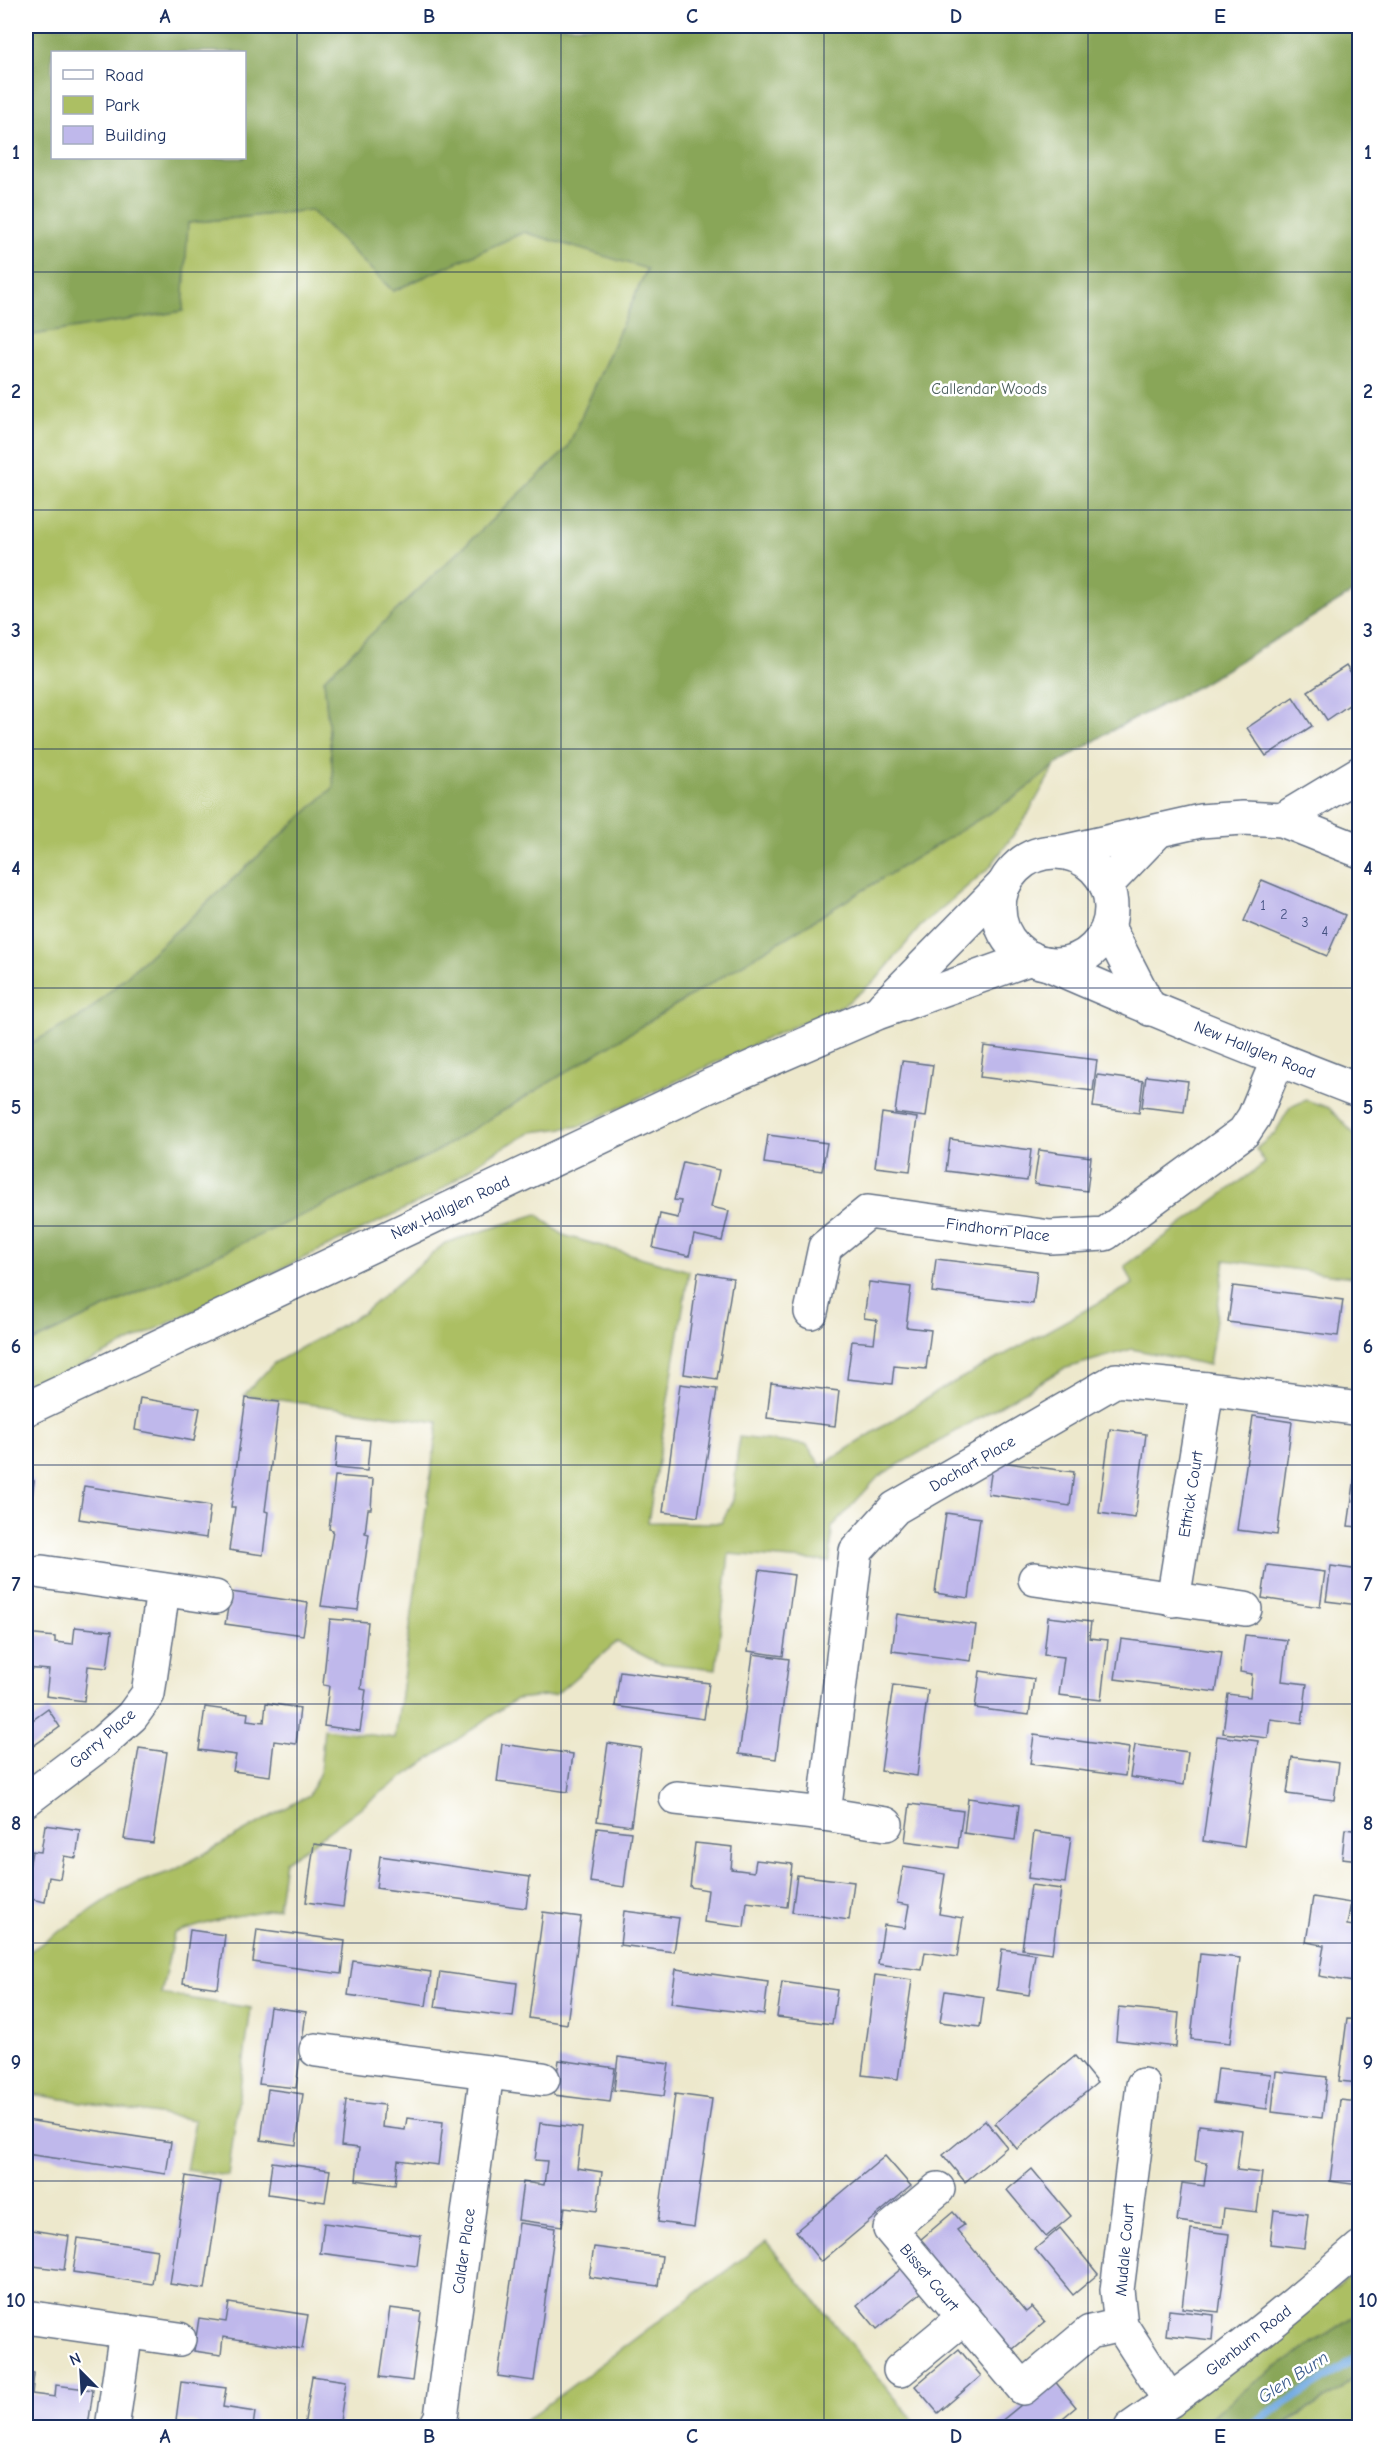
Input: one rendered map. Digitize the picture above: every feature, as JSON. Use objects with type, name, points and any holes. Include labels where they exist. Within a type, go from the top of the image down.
[{"type":"street","points":[[1282,820],[1359,773]]},
{"type":"street","points":[[1062,852],[1089,863],[1099,873],[1110,898],[1108,927],[1090,951],[1077,959],[1062,963],[1038,961],[1012,943],[1001,923],[999,909],[1005,883],[1023,862],[1048,852],[1062,852],[1200,820],[1243,818],[1282,820],[1359,851]]},
{"type":"street","points":[[1106,885],[1158,831]]},
{"type":"street","name":"New Hallglen Road","points":[[877,1013],[1005,883]]},
{"type":"street","points":[[1108,927],[1150,1009]]},
{"type":"street","name":"New Hallglen Road","points":[[26,1409],[614,1129],[877,1013],[1038,961],[1150,1009],[1183,1019],[1359,1092]]},
{"type":"street","name":"Findhorn Place","points":[[810,1312],[825,1247],[868,1212],[1050,1237],[1105,1234],[1244,1132],[1254,1117],[1278,1059]]},
{"type":"street","name":"Dochart Place","points":[[824,1814],[856,1551],[895,1508],[1116,1380],[1207,1389],[1359,1409]]},
{"type":"street","name":"Ettrick Court","points":[[1173,1600],[1207,1389]]},
{"type":"street","points":[[42,1572],[215,1597]]},
{"type":"street","points":[[1035,1580],[1245,1609]]},
{"type":"street","name":"Garry Place","points":[[26,1800],[104,1741],[132,1716],[148,1694],[163,1590]]},
{"type":"street","points":[[676,1798],[824,1814],[886,1824]]},
{"type":"street","points":[[316,2050],[543,2079]]},
{"type":"street","name":"Calder Place","points":[[435,2427],[441,2417],[487,2072]]},
{"type":"street","name":"Mudale Court","points":[[1143,2085],[1117,2290],[1121,2325],[1170,2401]]},
{"type":"street","name":"Bisset Court","points":[[938,2189],[890,2229],[1023,2388],[1090,2332],[1121,2325]]},
{"type":"street","name":"Glenburn Road","points":[[1131,2427],[1170,2401],[1310,2292],[1359,2248]]},
{"type":"street","points":[[26,2317],[179,2339]]},
{"type":"street","name":"Bisset Court","points":[[900,2370],[964,2317]]},
{"type":"street","points":[[112,2427],[126,2331]]},
{"type":"green space","name":"Callendar Woods","points":[[26,26],[1359,26],[1359,589],[1200,685],[1107,733],[1057,764],[1017,796],[434,1153],[26,1345],[26,1046],[84,1015],[334,787],[324,679],[567,449],[647,269],[524,232],[393,291],[311,210],[188,223],[183,311],[26,336]]},
{"type":"green space","points":[[311,210],[393,291],[524,232],[647,268],[567,449],[324,679],[334,787],[84,1015],[26,1046],[26,336],[183,310],[187,223]]},
{"type":"green space","points":[[1056,764],[1025,819],[990,867],[920,927],[876,980],[844,1005],[774,1035],[581,1126],[532,1132],[491,1154],[432,1196],[26,1392],[26,1345],[434,1153],[1017,796]]},
{"type":"green space","points":[[1306,1100],[1329,1108],[1359,1139],[1359,1278],[1225,1260],[1209,1365],[1132,1349],[1063,1369],[879,1476],[832,1527],[830,1562],[729,1554],[716,1669],[658,1663],[617,1642],[555,1695],[516,1699],[285,1861],[278,1908],[225,1918],[174,1933],[161,1994],[251,2008],[228,2176],[186,2170],[195,2120],[26,2093],[26,1954],[126,1887],[175,1870],[309,1795],[320,1772],[324,1729],[395,1738],[438,1422],[244,1395],[274,1363],[363,1313],[445,1243],[537,1214],[563,1235],[689,1271],[648,1522],[721,1523],[733,1500],[739,1437],[807,1445],[821,1466],[938,1391],[1133,1284],[1125,1266],[1265,1163],[1256,1149],[1275,1133],[1290,1107]]},
{"type":"green space","points":[[766,2241],[919,2427],[517,2427]]},
{"type":"green space","points":[[1359,2270],[1359,2313],[1255,2382],[1198,2427],[1146,2428]]},
{"type":"green space","points":[[1359,2313],[1359,2372],[1341,2389],[1279,2427],[1198,2427],[1255,2382]]},
{"type":"green space","points":[[1359,2372],[1359,2427],[1279,2428],[1341,2389]]},
{"type":"building","points":[[1346,666],[1359,686],[1359,698],[1327,720],[1308,691]]},
{"type":"building","points":[[1293,697],[1312,726],[1266,756],[1247,728]]},
{"type":"building","points":[[1262,880],[1345,915],[1327,956],[1244,921]]},
{"type":"building","points":[[984,1046],[1097,1060],[1093,1091],[980,1077]]},
{"type":"building","points":[[902,1061],[933,1065],[926,1117],[895,1113]]},
{"type":"building","points":[[1097,1075],[1143,1081],[1139,1113],[1093,1107]]},
{"type":"building","points":[[1146,1076],[1188,1081],[1184,1112],[1142,1107]]},
{"type":"building","points":[[882,1113],[917,1118],[910,1171],[875,1167]]},
{"type":"building","points":[[768,1135],[827,1143],[822,1171],[764,1163]]},
{"type":"building","points":[[950,1139],[1031,1150],[1027,1181],[946,1171]]},
{"type":"building","points":[[1039,1150],[1091,1157],[1087,1191],[1034,1184]]},
{"type":"building","points":[[683,1162],[719,1170],[711,1207],[729,1211],[722,1241],[694,1235],[689,1256],[653,1248],[660,1214],[678,1218],[681,1201],[674,1200]]},
{"type":"building","points":[[936,1259],[1037,1271],[1033,1304],[932,1292]]},
{"type":"building","points":[[698,1272],[733,1278],[717,1379],[684,1374]]},
{"type":"building","points":[[869,1282],[911,1287],[906,1327],[931,1330],[926,1369],[894,1366],[892,1384],[847,1379],[852,1341],[874,1343],[877,1320],[864,1318]]},
{"type":"building","points":[[1233,1286],[1343,1300],[1338,1336],[1228,1322]]},
{"type":"building","points":[[771,1383],[839,1391],[835,1426],[767,1418]]},
{"type":"building","points":[[680,1384],[717,1389],[698,1517],[663,1512]]},
{"type":"building","points":[[140,1398],[200,1408],[194,1441],[135,1430]]},
{"type":"building","points":[[246,1398],[279,1402],[265,1511],[268,1512],[263,1555],[229,1550],[235,1507],[231,1507]]},
{"type":"building","points":[[1253,1416],[1292,1422],[1277,1535],[1237,1530]]},
{"type":"building","points":[[1110,1429],[1146,1434],[1135,1518],[1099,1513]]},
{"type":"building","points":[[338,1437],[370,1440],[367,1471],[335,1468]]},
{"type":"building","points":[[1359,1457],[1359,1527],[1348,1526]]},
{"type":"building","points":[[993,1461],[1074,1472],[1070,1506],[988,1494]]},
{"type":"building","points":[[335,1476],[373,1479],[371,1509],[368,1509],[365,1533],[369,1534],[358,1610],[321,1606],[333,1530],[329,1529]]},
{"type":"building","points":[[26,1480],[34,1481],[29,1523],[26,1523]]},
{"type":"building","points":[[84,1486],[210,1506],[206,1538],[79,1519]]},
{"type":"building","points":[[946,1513],[980,1518],[969,1598],[935,1593]]},
{"type":"building","points":[[1267,1565],[1325,1572],[1320,1607],[1262,1598]]},
{"type":"building","points":[[1331,1566],[1359,1570],[1359,1605],[1326,1601]]},
{"type":"building","points":[[759,1570],[794,1575],[783,1656],[748,1651]]},
{"type":"building","points":[[231,1592],[308,1603],[303,1635],[225,1624]]},
{"type":"building","points":[[897,1614],[976,1625],[971,1661],[892,1651]]},
{"type":"building","points":[[1048,1617],[1091,1622],[1089,1638],[1108,1640],[1101,1700],[1059,1695],[1064,1657],[1044,1655]]},
{"type":"building","points":[[330,1619],[368,1622],[361,1689],[366,1690],[360,1731],[324,1726],[329,1686],[323,1685]]},
{"type":"building","points":[[75,1627],[112,1631],[107,1668],[88,1666],[84,1701],[46,1696],[49,1670],[26,1668],[26,1634],[55,1637],[55,1642],[73,1644]]},
{"type":"building","points":[[1245,1635],[1287,1640],[1282,1681],[1307,1684],[1302,1723],[1270,1719],[1268,1738],[1223,1733],[1228,1694],[1250,1697],[1252,1674],[1240,1672]]},
{"type":"building","points":[[1121,1639],[1222,1652],[1216,1692],[1115,1679]]},
{"type":"building","points":[[753,1654],[789,1659],[776,1759],[739,1754]]},
{"type":"building","points":[[620,1671],[709,1683],[704,1719],[615,1706]]},
{"type":"building","points":[[980,1671],[1034,1679],[1029,1715],[975,1708]]},
{"type":"building","points":[[893,1685],[928,1690],[917,1776],[881,1771]]},
{"type":"building","points":[[266,1703],[300,1708],[296,1744],[274,1741],[270,1776],[233,1771],[236,1755],[199,1750],[205,1707],[248,1713],[247,1720],[264,1722]]},
{"type":"building","points":[[48,1709],[60,1727],[26,1751],[26,1725]]},
{"type":"building","points":[[1034,1735],[1129,1748],[1125,1776],[1030,1764]]},
{"type":"building","points":[[1217,1736],[1258,1741],[1244,1847],[1203,1841]]},
{"type":"building","points":[[608,1743],[641,1748],[631,1826],[597,1821]]},
{"type":"building","points":[[502,1744],[573,1754],[568,1792],[497,1782]]},
{"type":"building","points":[[1135,1745],[1188,1752],[1184,1785],[1130,1777]]},
{"type":"building","points":[[139,1748],[167,1752],[153,1843],[124,1839]]},
{"type":"building","points":[[1292,1757],[1339,1763],[1334,1800],[1287,1794]]},
{"type":"building","points":[[968,1798],[1019,1805],[1015,1840],[964,1833]]},
{"type":"building","points":[[910,1804],[963,1811],[958,1848],[905,1841]]},
{"type":"building","points":[[45,1825],[80,1830],[76,1858],[64,1856],[60,1879],[49,1877],[45,1902],[26,1898],[26,1873],[28,1873],[32,1851],[41,1852]]},
{"type":"building","points":[[597,1828],[631,1832],[624,1887],[590,1882]]},
{"type":"building","points":[[1345,1829],[1359,1831],[1359,1860],[1342,1858]]},
{"type":"building","points":[[1034,1832],[1071,1837],[1065,1883],[1028,1878]]},
{"type":"building","points":[[695,1843],[733,1847],[731,1869],[754,1872],[756,1860],[792,1864],[787,1907],[747,1902],[744,1927],[704,1922],[708,1890],[690,1887]]},
{"type":"building","points":[[314,1844],[351,1849],[343,1907],[306,1902]]},
{"type":"building","points":[[380,1856],[530,1877],[526,1908],[376,1888]]},
{"type":"building","points":[[903,1867],[945,1874],[939,1914],[963,1918],[957,1957],[925,1952],[922,1970],[878,1964],[884,1925],[905,1928],[909,1905],[897,1903]]},
{"type":"building","points":[[797,1875],[854,1882],[849,1920],[792,1912]]},
{"type":"building","points":[[1031,1885],[1061,1889],[1052,1953],[1022,1949]]},
{"type":"building","points":[[1313,1897],[1351,1903],[1347,1925],[1359,1927],[1359,1983],[1319,1976],[1324,1945],[1306,1942]]},
{"type":"building","points":[[624,1911],[679,1918],[674,1952],[620,1945]]},
{"type":"building","points":[[543,1912],[581,1917],[567,2024],[529,2018]]},
{"type":"building","points":[[257,1929],[345,1941],[341,1974],[253,1962]]},
{"type":"building","points":[[190,1930],[225,1935],[218,1988],[183,1983]]},
{"type":"building","points":[[1002,1949],[1035,1954],[1029,1995],[997,1990]]},
{"type":"building","points":[[1200,1954],[1240,1958],[1230,2043],[1191,2039]]},
{"type":"building","points":[[353,1961],[431,1972],[426,2006],[348,1995]]},
{"type":"building","points":[[676,1969],[768,1982],[764,2015],[671,2003]]},
{"type":"building","points":[[440,1972],[517,1983],[513,2017],[435,2007]]},
{"type":"building","points":[[875,1975],[912,1980],[898,2079],[862,2075]]},
{"type":"building","points":[[782,1982],[837,1990],[832,2024],[777,2017]]},
{"type":"building","points":[[945,1991],[984,1997],[980,2027],[940,2022]]},
{"type":"building","points":[[270,2007],[306,2012],[296,2088],[259,2084]]},
{"type":"building","points":[[1119,2007],[1179,2013],[1176,2047],[1116,2040]]},
{"type":"building","points":[[1347,2019],[1359,2020],[1359,2083],[1339,2081]]},
{"type":"building","points":[[1075,2056],[1097,2083],[1017,2149],[995,2123]]},
{"type":"building","points":[[618,2057],[669,2064],[664,2096],[614,2090]]},
{"type":"building","points":[[559,2060],[615,2068],[610,2102],[554,2095]]},
{"type":"building","points":[[1218,2068],[1271,2074],[1267,2109],[1214,2102]]},
{"type":"building","points":[[1276,2071],[1327,2077],[1322,2118],[1272,2112]]},
{"type":"building","points":[[268,2089],[303,2094],[296,2145],[261,2140]]},
{"type":"building","points":[[675,2094],[712,2099],[694,2227],[658,2222]]},
{"type":"building","points":[[1340,2100],[1359,2102],[1359,2185],[1330,2181]]},
{"type":"building","points":[[346,2101],[384,2105],[382,2127],[405,2130],[407,2118],[443,2122],[438,2165],[398,2160],[395,2185],[356,2180],[359,2148],[341,2146]]},
{"type":"building","points":[[26,2120],[171,2142],[166,2174],[26,2154]]},
{"type":"building","points":[[985,2120],[1007,2147],[965,2182],[943,2155]]},
{"type":"building","points":[[540,2123],[582,2128],[577,2168],[602,2172],[597,2211],[565,2207],[562,2226],[518,2220],[523,2182],[544,2185],[547,2161],[535,2160]]},
{"type":"building","points":[[1199,2125],[1242,2130],[1237,2170],[1262,2173],[1257,2212],[1224,2208],[1222,2227],[1177,2221],[1182,2183],[1204,2186],[1207,2163],[1195,2161]]},
{"type":"building","points":[[885,2156],[911,2186],[821,2262],[796,2231]]},
{"type":"building","points":[[272,2162],[330,2170],[325,2202],[268,2194]]},
{"type":"building","points":[[1032,2169],[1071,2216],[1046,2237],[1007,2190]]},
{"type":"building","points":[[186,2176],[221,2182],[205,2289],[170,2284]]},
{"type":"building","points":[[1274,2210],[1308,2214],[1304,2248],[1270,2244]]},
{"type":"building","points":[[953,2212],[964,2225],[957,2230],[1026,2312],[1032,2307],[1045,2322],[1006,2355],[914,2245]]},
{"type":"building","points":[[324,2223],[421,2236],[417,2266],[320,2253]]},
{"type":"building","points":[[519,2223],[555,2228],[534,2381],[498,2376]]},
{"type":"building","points":[[1060,2228],[1098,2274],[1073,2295],[1035,2249]]},
{"type":"building","points":[[26,2229],[69,2236],[64,2270],[26,2265]]},
{"type":"building","points":[[1191,2229],[1229,2234],[1219,2312],[1182,2308]]},
{"type":"building","points":[[78,2238],[157,2250],[152,2284],[73,2272]]},
{"type":"building","points":[[594,2247],[662,2256],[658,2286],[589,2277]]},
{"type":"building","points":[[902,2268],[922,2292],[877,2329],[857,2305]]},
{"type":"building","points":[[229,2303],[308,2315],[302,2349],[223,2337],[221,2355],[194,2351],[199,2318],[226,2322]]},
{"type":"building","points":[[390,2308],[421,2312],[412,2381],[380,2377]]},
{"type":"building","points":[[1169,2310],[1214,2315],[1212,2340],[1166,2335]]},
{"type":"building","points":[[959,2349],[981,2376],[938,2413],[915,2386]]},
{"type":"building","points":[[26,2371],[34,2373],[32,2394],[55,2397],[56,2385],[93,2390],[88,2427],[26,2427]]},
{"type":"building","points":[[312,2376],[346,2381],[339,2427],[304,2427]]},
{"type":"building","points":[[1053,2379],[1076,2407],[1052,2427],[994,2427]]},
{"type":"building","points":[[181,2382],[226,2388],[223,2407],[255,2412],[253,2427],[197,2427],[197,2423],[176,2420]]},
{"type":"waterway","name":"Glen Burn","points":[[1245,2428],[1336,2372],[1360,2354]]}]
